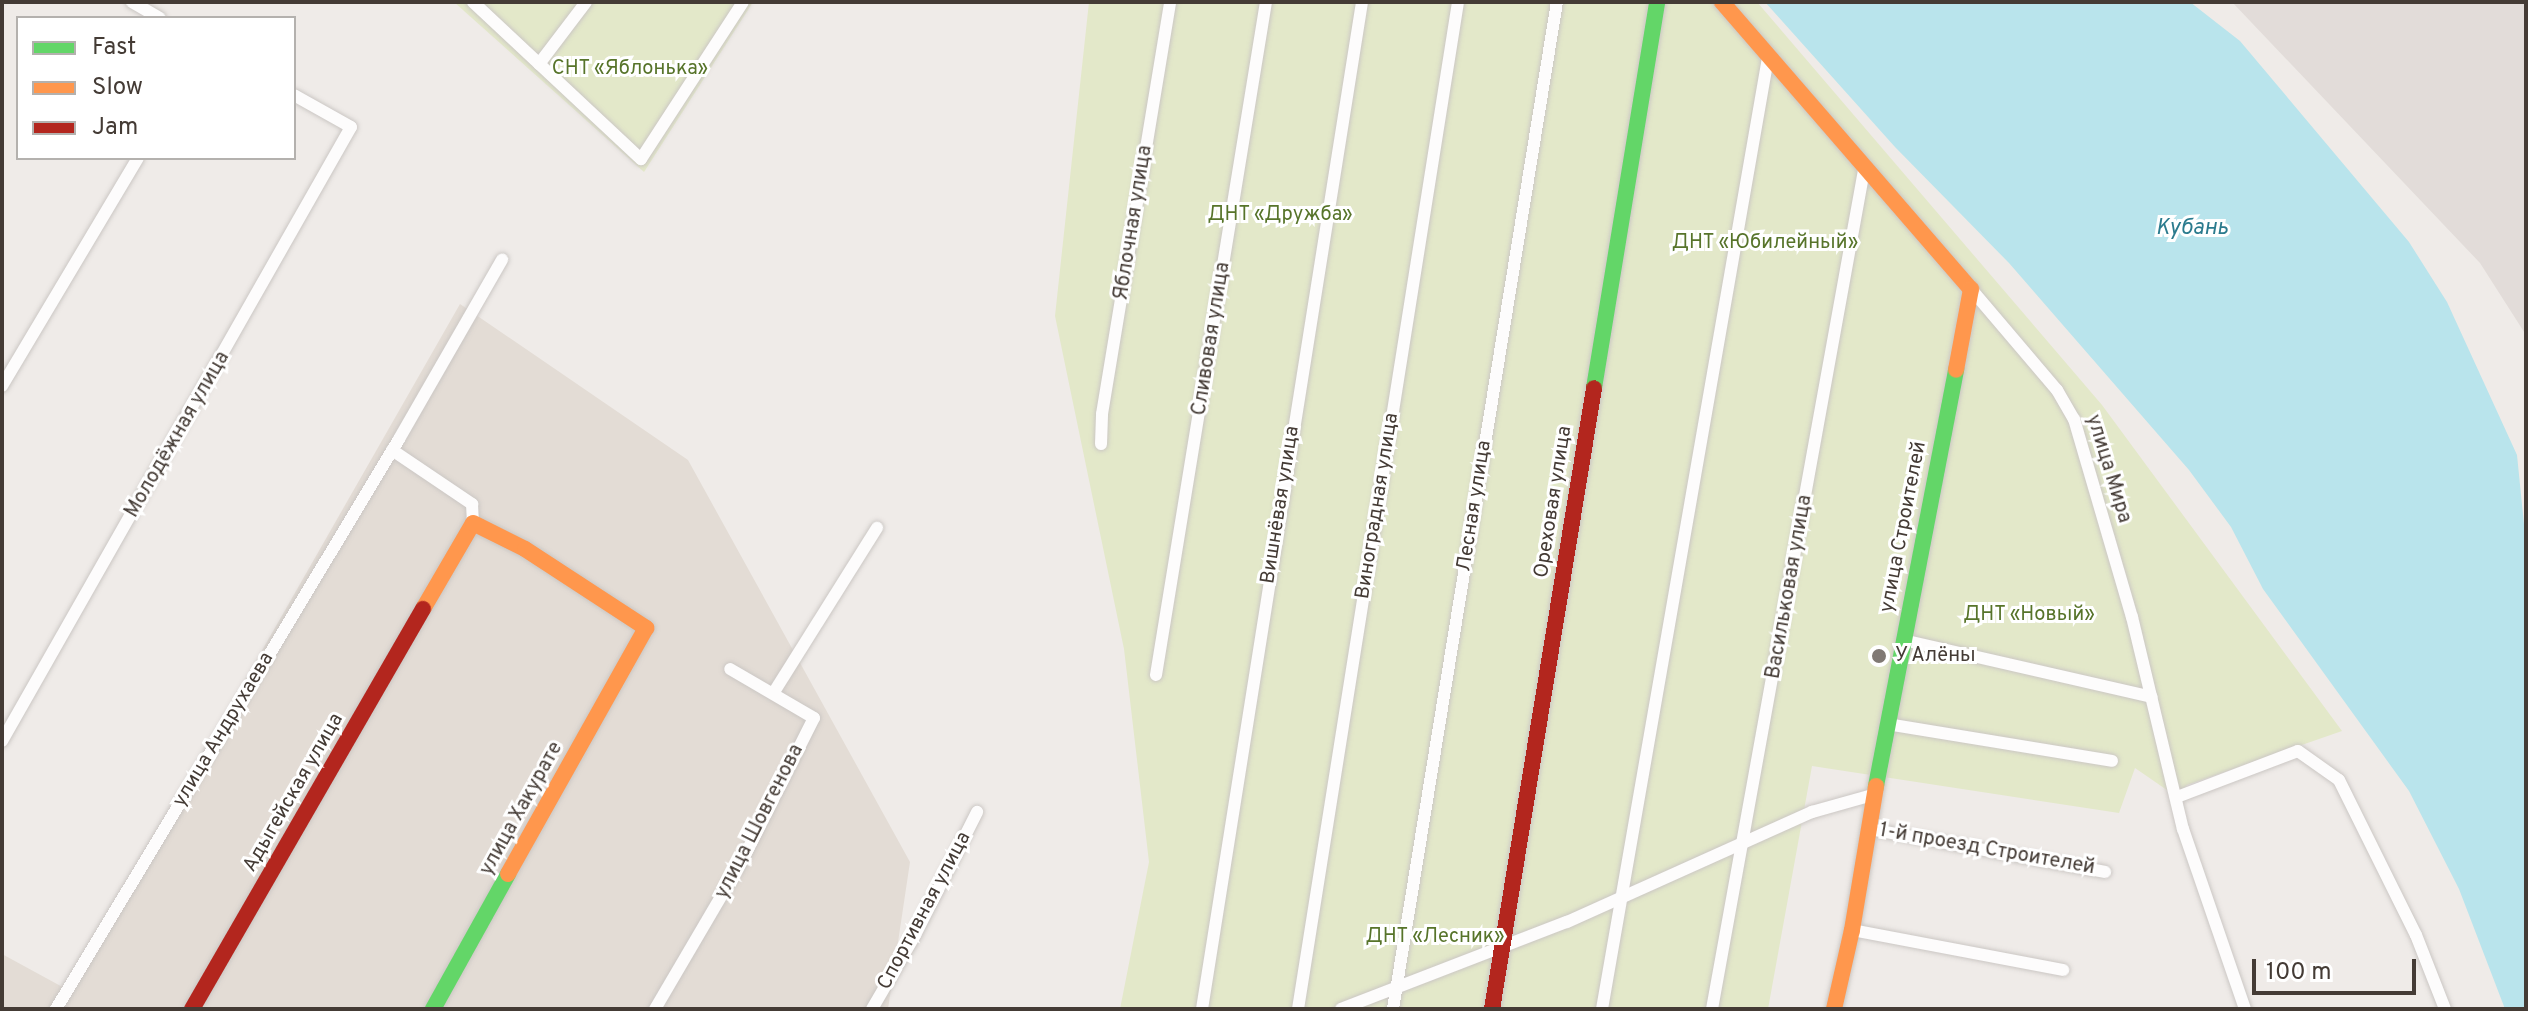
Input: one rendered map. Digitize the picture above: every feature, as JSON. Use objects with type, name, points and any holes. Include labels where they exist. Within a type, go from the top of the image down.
[{"type":"street","points":[[132,2],[156,16]]},
{"type":"street","points":[[473,2],[641,159],[743,2]]},
{"type":"street","points":[[539,64],[586,2]]},
{"type":"street","name":"Яблочная улица","points":[[1101,444],[1102,414],[1170,2]]},
{"type":"street","name":"Сливовая улица","points":[[1156,675],[1266,2]]},
{"type":"street","name":"Вишнёвая улица","points":[[1202,1009],[1362,2]]},
{"type":"street","name":"Виноградная улица","points":[[1298,1009],[1458,2]]},
{"type":"street","name":"Лесная улица","points":[[1393,1009],[1557,2]]},
{"type":"street","name":"Ореховая улица","points":[[1492,1009],[1657,2]]},
{"type":"street","name":"улица Мира","points":[[1722,2],[2057,390],[2074,419],[2152,697],[2183,829],[2245,1009]]},
{"type":"street","points":[[1602,1009],[1768,58]]},
{"type":"street","name":"Молодёжная улица","points":[[2,741],[351,127],[296,96]]},
{"type":"street","points":[[2,386],[137,160]]},
{"type":"street","name":"Васильковая улица","points":[[1712,1009],[1865,165]]},
{"type":"street","name":"улица Андрухаева","points":[[56,1009],[392,450],[502,260]]},
{"type":"street","name":"улица Строителей","points":[[1834,1009],[1852,930],[1887,724],[1971,289]]},
{"type":"street","points":[[392,450],[472,504],[473,523]]},
{"type":"street","name":"Адыгейская улица","points":[[192,1009],[473,523]]},
{"type":"street","name":"улица Хакурате","points":[[433,1009],[646,628],[558,574],[525,549],[473,523]]},
{"type":"street","points":[[774,692],[877,528]]},
{"type":"street","points":[[1903,640],[2152,697]]},
{"type":"street","name":"улица Шовгенова","points":[[655,1009],[742,861],[814,718],[730,669]]},
{"type":"street","points":[[1887,724],[2112,761]]},
{"type":"street","points":[[2177,797],[2298,751],[2339,780],[2416,935],[2445,1009]]},
{"type":"street","points":[[1341,1009],[1502,947],[1812,812],[1876,794]]},
{"type":"street","name":"Спортивная улица","points":[[872,1009],[915,935],[977,812]]},
{"type":"street","name":"1-й проезд Строителей","points":[[1869,829],[2105,872]]},
{"type":"street","points":[[1852,930],[2063,970]]},
{"type":"shaded area","points":[[2232,2],[2526,2],[2526,335],[2480,263]]},
{"type":"shaded area","points":[[460,304],[688,460],[910,862],[888,1009],[2,1009],[2,954],[68,990]]},
{"type":"green space","name":"СНТ «Яблонька»","points":[[454,2],[753,2],[644,172]]},
{"type":"green space","points":[[1089,2],[1757,2],[2102,405],[2342,731],[2187,785],[2177,797],[2135,768],[2119,813],[1812,766],[1768,1009],[1120,1009],[1149,862],[1124,649],[1055,316]]},
{"type":"water","name":"Кубань","points":[[1765,2],[2190,2],[2240,41],[2409,242],[2447,302],[2517,455],[2526,544],[2526,1009],[2505,1009],[2459,889],[2409,791],[2263,589],[2231,527],[2189,470],[2009,263],[1895,147]]},
{"type":"traffic: fast","points":[[1594,388],[1657,2]]},
{"type":"traffic: fast","points":[[1876,786],[1956,370]]},
{"type":"traffic: fast","points":[[433,1009],[508,874]]},
{"type":"traffic: slow","points":[[1722,2],[1971,289],[1956,370]]},
{"type":"traffic: slow","points":[[423,609],[473,523],[525,549],[646,628],[508,874]]},
{"type":"traffic: slow","points":[[1834,1009],[1852,930],[1876,786]]},
{"type":"traffic: jam","points":[[1492,1009],[1594,388]]},
{"type":"traffic: jam","points":[[192,1009],[423,609]]},
{"type":"place","name":"У Алёны","points":[[1879,656]]},
{"type":"park label","name":"ДНТ «Дружба»","points":[[1280,215]]},
{"type":"park label","name":"ДНТ «Юбилейный»","points":[[1765,243]]},
{"type":"park label","name":"ДНТ «Новый»","points":[[2029,615]]},
{"type":"park label","name":"ДНТ «Лесник»","points":[[1435,937]]}]
